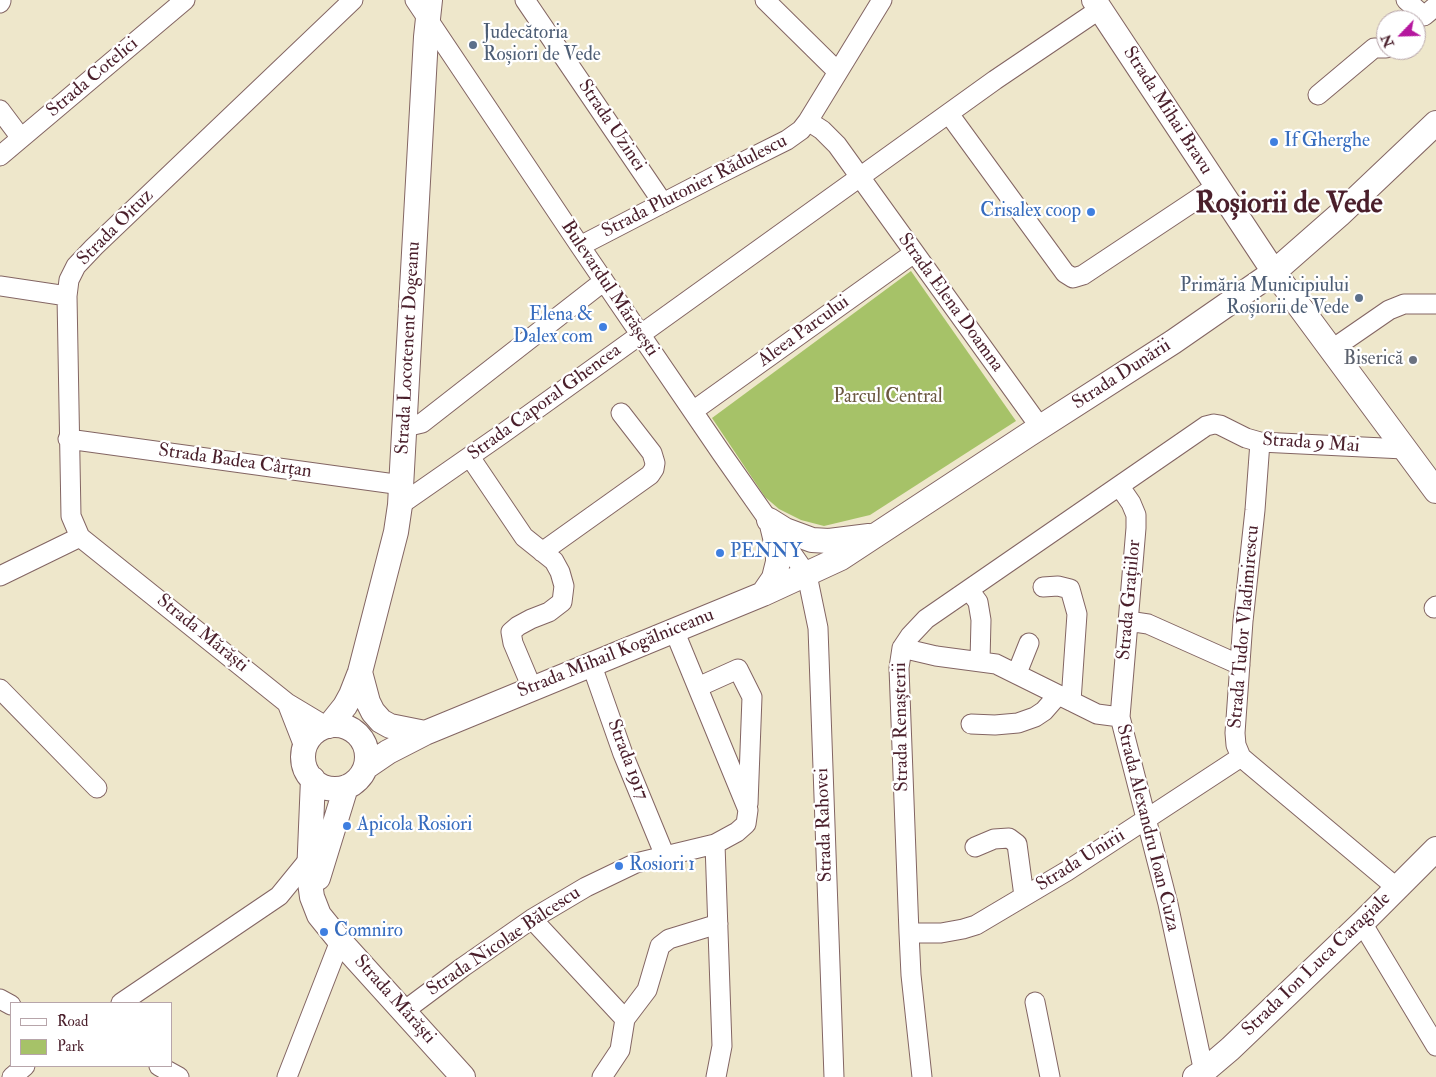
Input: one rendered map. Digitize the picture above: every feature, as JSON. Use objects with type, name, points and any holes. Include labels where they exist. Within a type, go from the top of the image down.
[{"type":"main road","name":"Strada Mihai Bravu","points":[[1097,5],[1274,272],[1436,491]]},
{"type":"main road","name":"Strada Locotenent Dogeanu","points":[[328,726],[345,706],[360,672],[396,532],[401,495],[424,6]]},
{"type":"main road","name":"Strada Dunării","points":[[807,575],[841,558],[1040,427],[1174,342],[1274,272],[1339,216],[1436,123]]},
{"type":"main road","points":[[770,523],[812,540],[829,541],[876,535]]},
{"type":"main road","points":[[763,594],[774,578],[778,562],[778,550],[770,523]]},
{"type":"main road","name":"Strada Mihail Kogălniceanu","points":[[366,767],[388,752],[425,733],[807,575]]},
{"type":"main road","name":"Strada Locotenent Dogeanu","points":[[360,672],[362,741]]},
{"type":"main road","points":[[360,672],[368,702],[373,712],[381,721],[390,726],[425,733]]},
{"type":"main road","points":[[338,725],[348,728],[356,732],[362,741],[366,748],[366,767],[355,782],[346,787],[328,788],[313,779],[307,770],[304,760],[308,741],[314,734],[328,726],[338,725]]},
{"type":"main road","name":"Strada Mihail Kogălniceanu","points":[[362,741],[402,738],[425,733]]},
{"type":"main road","name":"Strada Mărăști","points":[[313,779],[309,875],[312,897],[320,915],[340,941],[413,1005],[463,1077]]},
{"type":"main road","points":[[312,897],[346,787]]},
{"type":"main road","name":"Strada Ion Luca Caragiale","points":[[1201,1075],[1362,923],[1436,849]]},
{"type":"street","name":"Strada Cotelici","points":[[0,156],[185,0]]},
{"type":"street","name":"Strada Oituz","points":[[80,537],[71,516],[68,439],[67,296],[69,280],[76,266],[353,0]]},
{"type":"street","name":"Strada Uzinei","points":[[525,0],[663,203]]},
{"type":"street","points":[[764,0],[838,72]]},
{"type":"street","name":"Strada Plutonier Rădulescu","points":[[580,246],[787,140],[801,130],[882,0]]},
{"type":"street","points":[[1406,0],[1418,10]]},
{"type":"street","points":[[861,177],[1097,5]]},
{"type":"street","name":"Bulevardul Mărășești","points":[[424,6],[580,246],[807,575]]},
{"type":"street","points":[[1318,95],[1376,48]]},
{"type":"street","points":[[0,110],[22,138]]},
{"type":"street","points":[[949,114],[1065,273],[1073,278],[1083,275],[1217,186]]},
{"type":"street","name":"Strada Elena Doamna","points":[[808,121],[822,130],[837,145],[1040,427]]},
{"type":"street","name":"Strada Caporal Ghencea","points":[[401,495],[470,457],[861,177]]},
{"type":"street","name":"Aleea Parcului","points":[[693,411],[914,253]]},
{"type":"street","points":[[405,427],[422,423],[604,281]]},
{"type":"street","points":[[0,286],[67,296]]},
{"type":"street","points":[[1331,350],[1390,310],[1404,304],[1436,304]]},
{"type":"street","points":[[542,552],[650,475],[654,469],[656,463],[652,453],[622,413]]},
{"type":"street","name":"Strada 9 Mai","points":[[1220,425],[1246,438],[1260,442],[1404,449]]},
{"type":"street","name":"Strada Renașterii","points":[[922,1077],[911,975],[909,933],[899,668],[902,648],[919,625],[1206,426],[1220,425]]},
{"type":"street","name":"Strada Badea Cârțan","points":[[68,439],[401,495]]},
{"type":"street","name":"Strada Tudor Vladimirescu","points":[[1260,442],[1240,665],[1235,733],[1236,745],[1241,757],[1397,888]]},
{"type":"street","points":[[470,457],[524,536],[554,561],[564,586],[562,602],[549,612],[531,619],[511,632],[513,643],[532,688]]},
{"type":"street","name":"Strada Grațiilor","points":[[1120,487],[1131,503],[1136,516],[1120,717]]},
{"type":"street","points":[[0,576],[80,537]]},
{"type":"street","name":"Strada Mărăști","points":[[80,537],[287,703],[328,726]]},
{"type":"street","name":"Strada Rahovei","points":[[807,575],[818,628],[834,1077]]},
{"type":"street","points":[[971,724],[995,725],[1018,723],[1035,717],[1064,698],[1077,614],[1070,589],[1058,586],[1043,587]]},
{"type":"street","points":[[969,590],[978,602],[981,620],[980,661]]},
{"type":"street","points":[[1128,620],[1148,624],[1240,665]]},
{"type":"street","points":[[674,630],[748,810]]},
{"type":"street","points":[[1017,674],[1029,643]]},
{"type":"street","name":"Strada Alexandru Ioan Cuza","points":[[902,648],[936,656],[996,664],[1097,714],[1120,717],[1168,904],[1201,1075]]},
{"type":"street","name":"Strada 1917","points":[[591,663],[623,754],[665,856]]},
{"type":"street","points":[[698,687],[738,669],[752,697],[748,810]]},
{"type":"street","points":[[0,689],[97,788]]},
{"type":"street","points":[[287,703],[305,749]]},
{"type":"street","name":"Strada Unirii","points":[[909,933],[941,933],[976,925],[1067,871],[1241,757]]},
{"type":"street","name":"Strada Nicolae Bălcescu","points":[[413,1005],[532,919],[613,873],[636,863],[715,844],[743,828],[748,818],[748,810]]},
{"type":"street","points":[[975,847],[994,840],[1009,838],[1017,844],[1024,896]]},
{"type":"street","points":[[715,844],[722,1046],[716,1077]]},
{"type":"street","points":[[122,1002],[279,896],[310,858]]},
{"type":"street","points":[[279,896],[312,897]]},
{"type":"street","points":[[532,919],[625,1019]]},
{"type":"street","points":[[1362,923],[1436,1046]]},
{"type":"street","points":[[602,1077],[620,1050],[625,1019],[647,990],[660,946],[669,939],[718,924]]},
{"type":"street","points":[[287,1077],[340,941]]},
{"type":"street","points":[[1035,1002],[1050,1077]]},
{"type":"street","points":[[12,1077],[24,1067]]},
{"type":"street","points":[[161,1067],[179,1077]]},
{"type":"green space","name":"Parcul Central","points":[[911,271],[1016,421],[870,515],[824,526],[801,520],[779,509],[765,497],[712,418]]},
{"type":"place","name":"Judecătoria Roșiori de Vede","points":[[473,45]]},
{"type":"place","name":"If Gherghe","points":[[1274,142]]},
{"type":"place","name":"Crisalex coop","points":[[1091,212]]},
{"type":"place","name":"Primăria Municipiului Roșiorii de Vede","points":[[1359,298]]},
{"type":"place","name":"Elena & Dalex com","points":[[603,327]]},
{"type":"place","name":"Biserică","points":[[1413,360]]},
{"type":"place","name":"PENNY","points":[[720,553]]},
{"type":"place","name":"Apicola Rosiori","points":[[347,826]]},
{"type":"place","name":"Rosiori 1","points":[[619,866]]},
{"type":"place","name":"Comniro","points":[[324,932]]},
{"type":"district","name":"Roșiorii de Vede","points":[[1289,206]]}]
